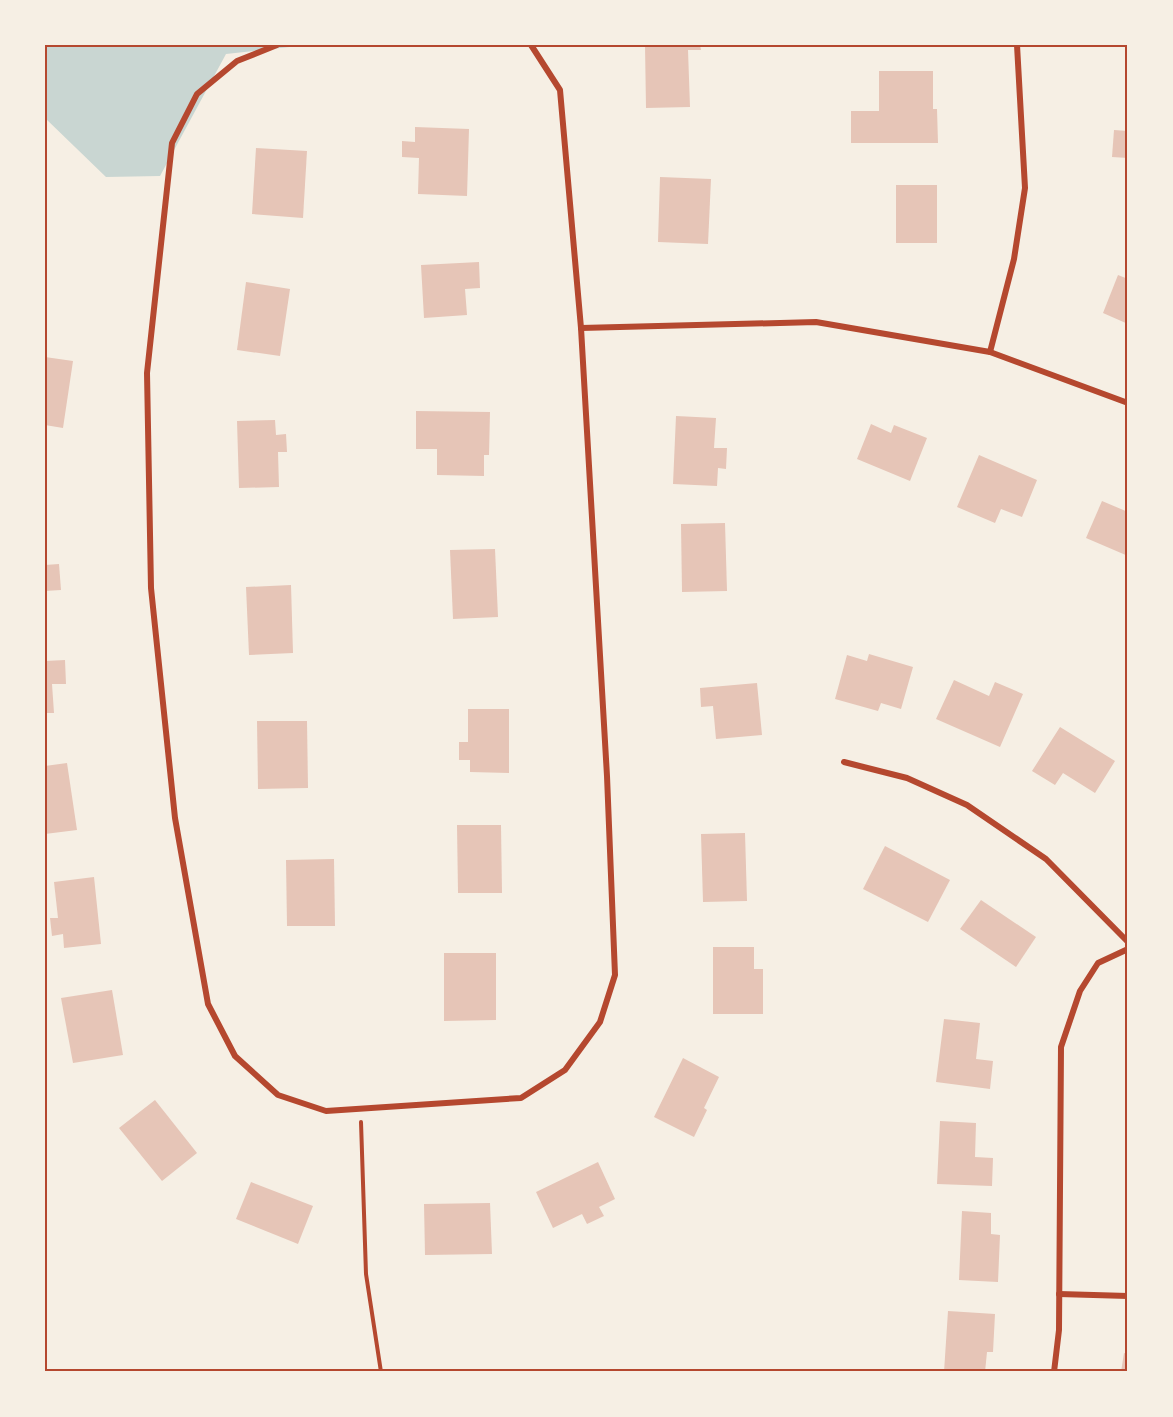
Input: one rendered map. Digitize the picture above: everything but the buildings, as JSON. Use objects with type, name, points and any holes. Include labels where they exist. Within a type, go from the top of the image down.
[{"type":"street","points":[[277,45],[237,61],[197,94],[172,143],[147,373],[151,588],[175,818],[208,1004],[235,1056],[278,1095],[326,1111],[521,1098],[565,1070],[600,1022],[615,975],[607,776],[581,328],[560,90],[531,45]]},
{"type":"street","points":[[990,352],[1014,259],[1025,188],[1017,45]]},
{"type":"street","points":[[581,328],[816,322],[990,352],[1128,404]]},
{"type":"street","points":[[844,762],[907,778],[968,805],[1046,859],[1128,942]]},
{"type":"street","points":[[1054,1372],[1059,1330],[1062,1047],[1080,991],[1098,963],[1128,949]]},
{"type":"street","points":[[1059,1294],[1128,1296]]},
{"type":"path","points":[[360,1108],[366,1274],[381,1372]]},
{"type":"shaded area","points":[[45,45],[307,45],[226,54],[160,176],[106,177],[45,118]]}]
